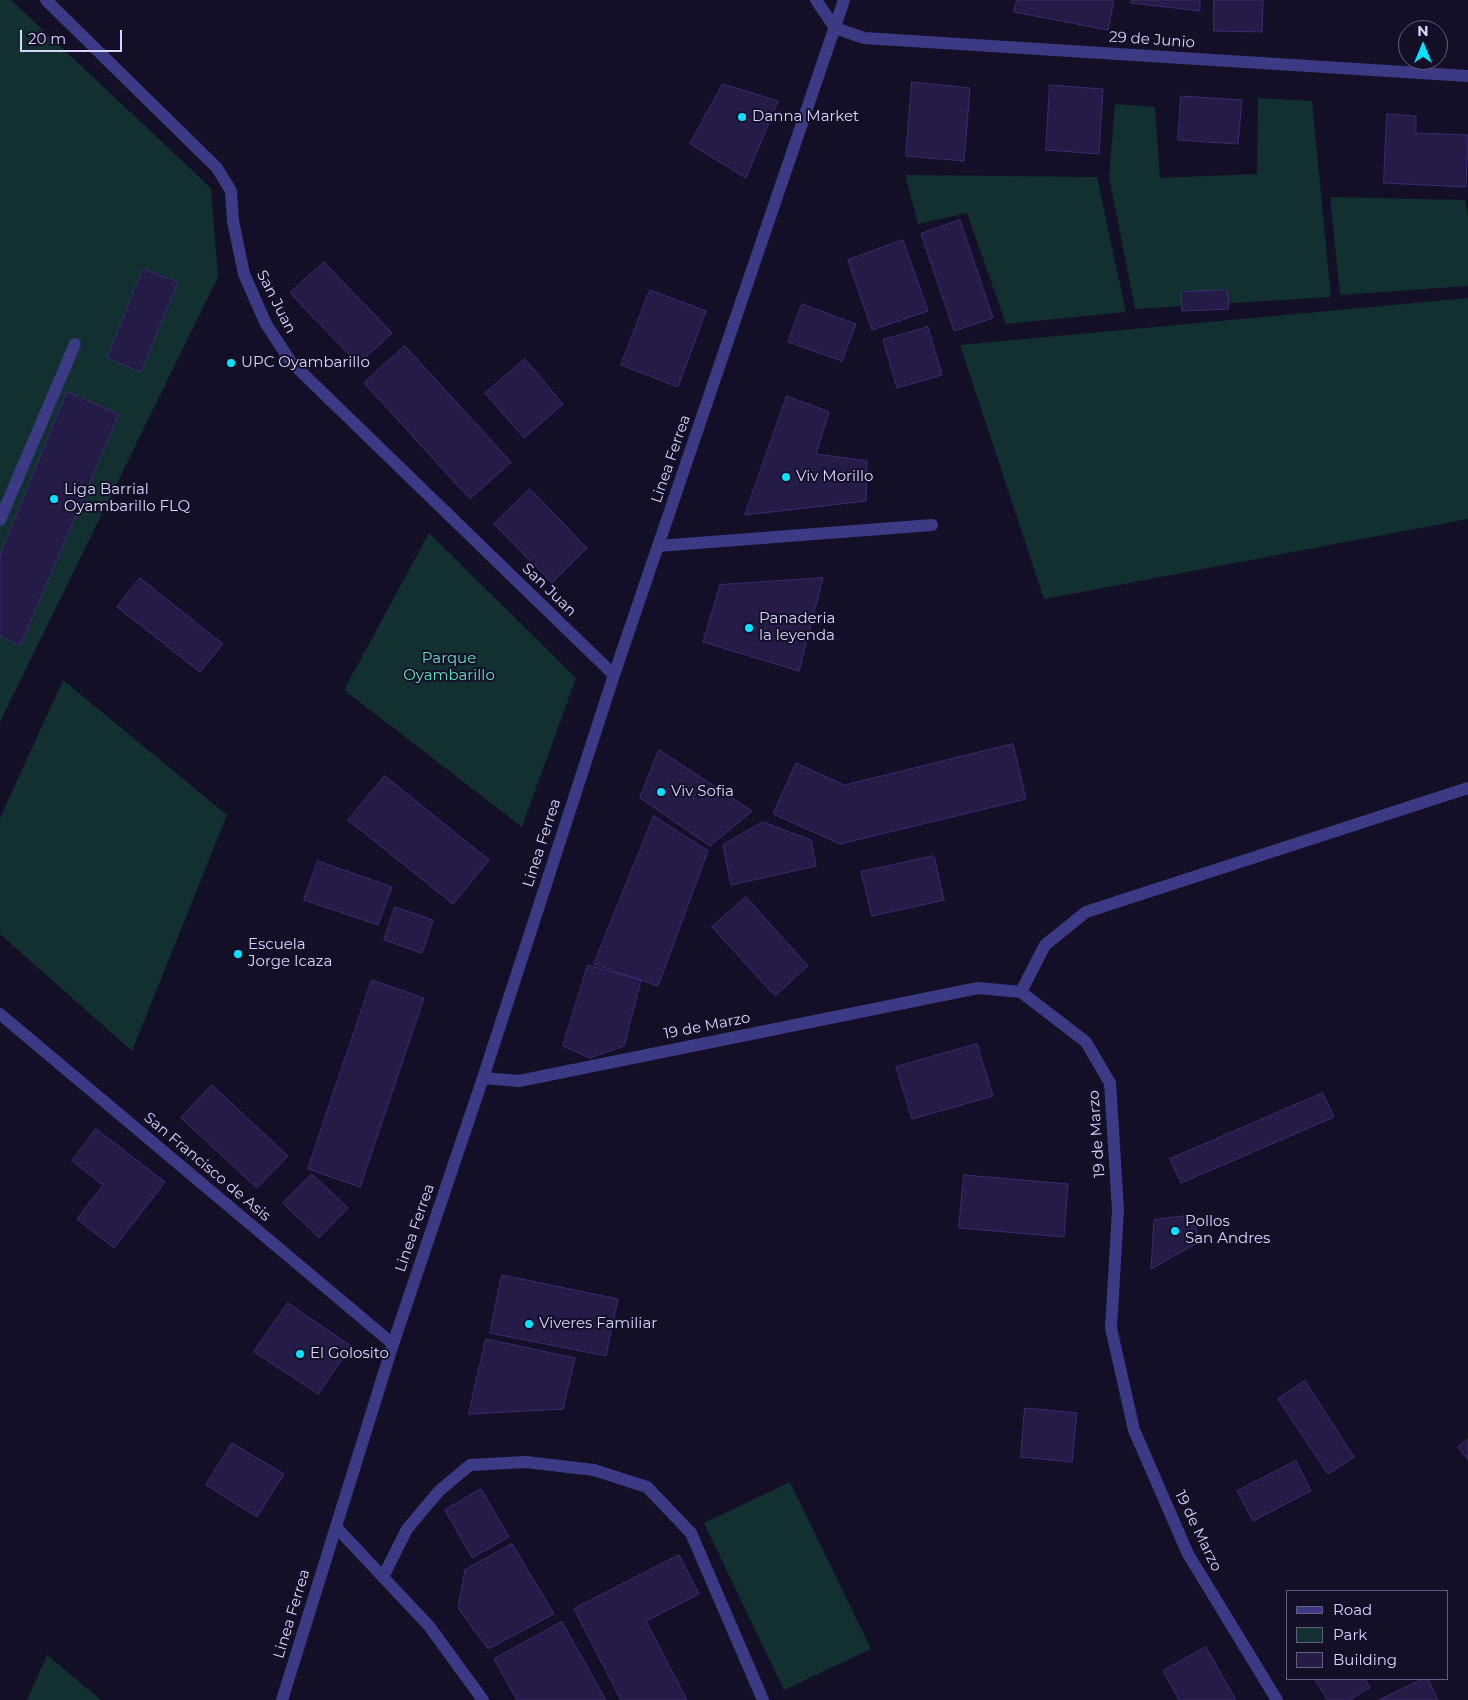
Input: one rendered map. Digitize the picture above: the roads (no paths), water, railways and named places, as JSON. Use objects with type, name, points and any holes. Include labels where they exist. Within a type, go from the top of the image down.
[{"type":"street","name":"San Juan","points":[[46,0],[217,168],[231,191],[233,221],[244,274],[266,324],[291,362],[614,675]]},
{"type":"street","points":[[816,0],[835,28]]},
{"type":"street","name":"Linea Ferrea","points":[[282,1700],[393,1344],[483,1078],[614,675],[844,0]]},
{"type":"street","name":"29 de Junio","points":[[835,28],[864,38],[1468,76]]},
{"type":"street","points":[[0,520],[75,344]]},
{"type":"street","points":[[658,546],[932,525]]},
{"type":"street","points":[[1021,992],[1045,945],[1086,912],[1468,788]]},
{"type":"street","name":"19 de Marzo","points":[[483,1078],[519,1081],[978,988],[1021,992],[1086,1042],[1110,1083],[1118,1210],[1112,1328],[1134,1430],[1188,1554],[1277,1700]]},
{"type":"street","name":"San Francisco de Asis","points":[[0,1014],[393,1344]]},
{"type":"street","points":[[383,1577],[408,1529],[439,1491],[470,1465],[526,1462],[602,1473],[647,1487],[691,1533],[762,1700]]},
{"type":"street","points":[[336,1527],[429,1626],[483,1700]]},
{"type":"place","name":"Danna Market","points":[[742,117]]},
{"type":"place","name":"UPC Oyambarillo","points":[[231,363]]},
{"type":"place","name":"Viv Morillo","points":[[786,477]]},
{"type":"place","name":"Liga Barrial Oyambarillo FLQ","points":[[54,499]]},
{"type":"place","name":"Panaderia la leyenda","points":[[749,628]]},
{"type":"place","name":"Viv Sofia","points":[[661,792]]},
{"type":"place","name":"Escuela Jorge Icaza","points":[[238,954]]},
{"type":"place","name":"Pollos San Andres","points":[[1175,1231]]},
{"type":"place","name":"Viveres Familiar","points":[[529,1324]]},
{"type":"place","name":"El Golosito","points":[[300,1354]]},
{"type":"park label","name":"Parque Oyambarillo","points":[[449,668]]}]
